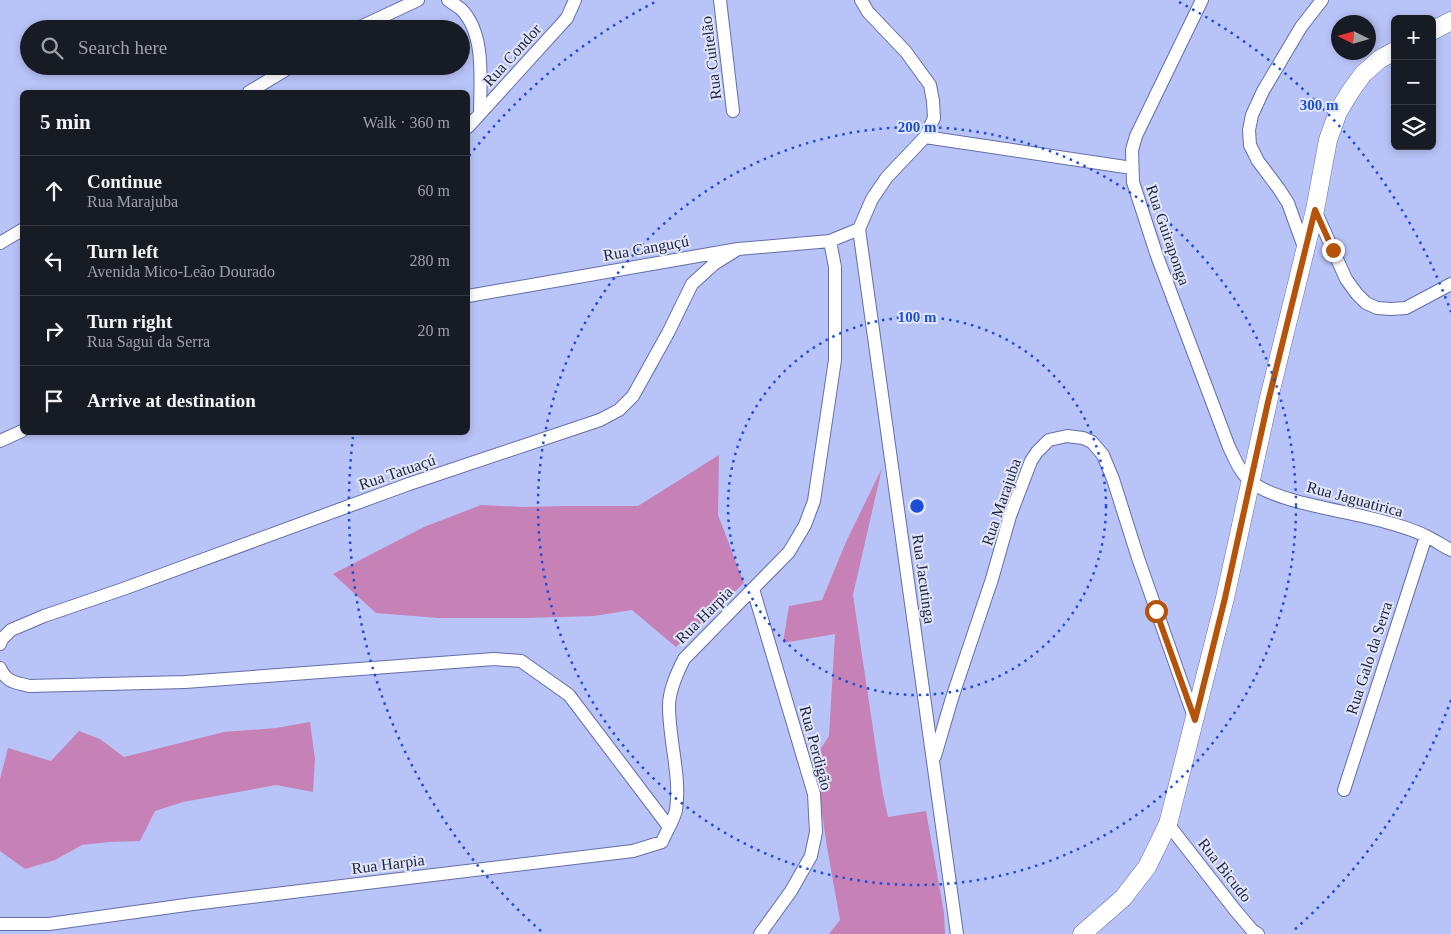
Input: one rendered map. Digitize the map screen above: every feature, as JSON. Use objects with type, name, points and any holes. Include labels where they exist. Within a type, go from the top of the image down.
[{"type":"street","points":[[375,20],[418,0]]},
{"type":"street","points":[[448,0],[460,9],[469,20]]},
{"type":"street","name":"Rua Condor","points":[[470,125],[567,18],[575,0]]},
{"type":"street","name":"Rua Cuitelão","points":[[720,0],[733,111]]},
{"type":"street","points":[[830,241],[859,229],[872,199],[887,177],[926,137],[934,118],[934,101],[930,85],[906,52],[868,12],[861,0]]},
{"type":"street","name":"Rua Guiraponga","points":[[1202,0],[1136,136],[1132,150],[1133,182],[1164,274],[1229,447],[1239,468],[1250,481]]},
{"type":"street","points":[[1305,250],[1288,203],[1258,161],[1250,145],[1249,130],[1252,115],[1263,91],[1301,27],[1322,0]]},
{"type":"street","points":[[1436,29],[1451,21]]},
{"type":"street","points":[[470,22],[479,45],[480,114]]},
{"type":"street","points":[[1082,934],[1123,898],[1148,867],[1168,824],[1225,598],[1250,481],[1315,210],[1328,140],[1338,112],[1363,74],[1380,59],[1391,53]]},
{"type":"street","points":[[252,90],[277,75]]},
{"type":"street","points":[[926,137],[1132,168]]},
{"type":"street","points":[[1315,210],[1346,280],[1366,303],[1377,308],[1406,308],[1451,284]]},
{"type":"street","name":"Rua Jacutinga","points":[[859,229],[957,934]]},
{"type":"street","points":[[0,244],[20,231]]},
{"type":"street","name":"Rua Canguçú","points":[[470,296],[738,249],[830,241]]},
{"type":"street","name":"Rua Harpia","points":[[0,924],[46,929],[193,904],[633,851],[662,842],[676,813],[678,788],[672,751],[668,704],[675,679],[684,659],[789,552],[805,525],[814,501],[835,360],[835,267],[830,241]]},
{"type":"street","name":"Rua Tatuaçú","points":[[0,644],[2,639],[11,630],[44,616],[409,484],[600,420],[619,410],[633,396],[668,333],[692,284],[714,264],[738,249]]},
{"type":"street","points":[[0,441],[20,432]]},
{"type":"street","name":"Rua Marajuba","points":[[933,762],[952,698],[992,579],[1010,516],[1031,462],[1037,452],[1049,440],[1067,436],[1083,438],[1092,442],[1103,455],[1113,478],[1138,558],[1195,720]]},
{"type":"street","name":"Rua Jaguatirica","points":[[1250,481],[1274,494],[1364,516],[1426,536],[1451,550]]},
{"type":"street","name":"Rua Galo da Serra","points":[[1344,790],[1426,536]]},
{"type":"street","name":"Rua Perdigão","points":[[753,589],[814,794],[816,832],[811,856],[791,891],[760,934]]},
{"type":"street","points":[[0,668],[4,676],[12,681],[29,686],[185,682],[494,659],[521,661],[569,695],[669,827]]},
{"type":"street","name":"Rua Bicudo","points":[[1168,824],[1235,910],[1252,930],[1258,934]]},
{"type":"shaded area","points":[[719,455],[718,515],[744,583],[676,647],[632,610],[594,616],[527,618],[438,618],[376,613],[333,574],[424,527],[481,505],[523,507],[638,506]]},
{"type":"shaded area","points":[[882,468],[853,595],[882,789],[888,817],[926,811],[944,913],[945,934],[829,934],[840,920],[814,759],[829,736],[835,634],[783,643],[789,606],[822,600],[846,542]]},
{"type":"shaded area","points":[[310,722],[315,759],[313,792],[276,785],[183,802],[155,811],[140,841],[82,845],[55,860],[25,869],[0,851],[0,779],[8,748],[51,761],[79,731],[100,739],[124,757],[224,732],[276,728]]},
{"type":"route","points":[[1156,611],[1195,720],[1225,598],[1268,402],[1315,210],[1333,250]]}]
